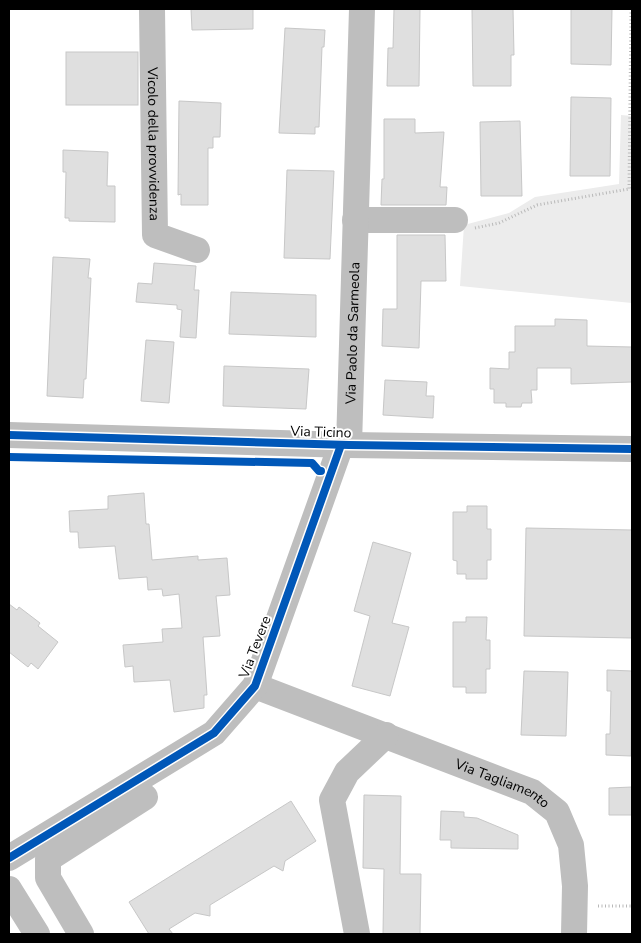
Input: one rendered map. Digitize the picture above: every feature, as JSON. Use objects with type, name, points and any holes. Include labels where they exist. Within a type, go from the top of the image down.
[{"type":"street","name":"Vicolo della provvidenza","points":[[152,9],[155,235],[196,250]]},
{"type":"street","name":"Via Paolo da Sarmeola","points":[[345,445],[362,9]]},
{"type":"street","points":[[355,220],[455,220]]},
{"type":"street","name":"Via Ticino","points":[[9,435],[345,445],[632,448]]},
{"type":"street","name":"Via Tevere","points":[[9,858],[214,734],[255,686],[345,445]]},
{"type":"street","name":"Via Tagliamento","points":[[255,686],[532,792],[557,812],[571,845],[575,886],[574,934]]},
{"type":"street","points":[[357,934],[332,800],[347,772],[386,735]]},
{"type":"street","points":[[81,934],[48,878],[48,859],[152,793],[143,778]]},
{"type":"street","points":[[9,889],[37,934]]},
{"type":"path","points":[[455,220],[467,230],[499,223],[537,205],[630,188],[630,9]]},
{"type":"path","points":[[590,906],[632,906]]},
{"type":"shaded area","points":[[621,115],[632,116],[632,303],[460,286],[464,225],[509,213],[535,197],[619,184]]},
{"type":"building","points":[[191,9],[253,9],[253,29],[192,30]]},
{"type":"building","points":[[394,9],[420,9],[419,86],[387,86],[388,48],[393,48]]},
{"type":"building","points":[[472,9],[513,9],[514,55],[511,55],[511,86],[473,86]]},
{"type":"building","points":[[571,9],[612,9],[611,65],[571,64]]},
{"type":"building","points":[[285,28],[325,30],[324,47],[322,47],[319,127],[315,127],[315,134],[279,133]]},
{"type":"building","points":[[66,52],[138,52],[138,105],[66,105]]},
{"type":"building","points":[[571,97],[611,98],[610,176],[570,176]]},
{"type":"building","points":[[179,101],[221,103],[220,137],[213,137],[213,148],[208,148],[208,205],[181,205],[181,194],[178,195]]},
{"type":"building","points":[[384,119],[415,119],[415,133],[444,132],[440,187],[447,187],[446,205],[381,205],[382,179],[384,179]]},
{"type":"building","points":[[520,121],[522,196],[481,196],[480,122]]},
{"type":"building","points":[[63,150],[108,152],[107,186],[115,186],[115,222],[69,221],[69,218],[65,218],[66,172],[63,172]]},
{"type":"building","points":[[287,170],[334,171],[330,259],[284,258]]},
{"type":"building","points":[[397,235],[445,235],[446,281],[421,281],[419,348],[382,346],[383,309],[397,309]]},
{"type":"building","points":[[53,257],[90,259],[88,278],[91,278],[86,379],[84,379],[83,398],[47,396]]},
{"type":"building","points":[[154,263],[196,266],[194,290],[199,290],[196,338],[180,337],[182,310],[177,309],[177,305],[136,302],[138,283],[152,284]]},
{"type":"building","points":[[231,292],[316,295],[316,337],[229,334]]},
{"type":"building","points":[[555,319],[587,320],[587,346],[632,347],[632,382],[571,384],[571,368],[537,368],[537,390],[531,390],[532,403],[522,403],[521,407],[506,407],[506,403],[494,403],[494,389],[490,389],[490,368],[509,369],[509,352],[515,352],[515,326],[555,326]]},
{"type":"building","points":[[146,340],[174,342],[169,403],[141,401]]},
{"type":"building","points":[[224,366],[309,369],[306,409],[223,406]]},
{"type":"building","points":[[385,380],[427,382],[426,396],[434,396],[433,418],[383,415]]},
{"type":"building","points":[[144,493],[146,524],[149,524],[152,560],[198,556],[198,560],[227,558],[230,595],[216,596],[220,636],[203,637],[207,695],[204,695],[204,708],[174,712],[170,680],[134,682],[133,666],[125,667],[123,645],[163,642],[162,629],[182,628],[179,594],[163,596],[162,589],[148,590],[147,577],[119,579],[115,546],[79,548],[78,532],[70,532],[69,511],[108,509],[108,496]]},
{"type":"building","points":[[467,506],[487,506],[487,529],[491,529],[491,560],[487,560],[487,579],[466,579],[466,574],[457,574],[457,561],[453,560],[453,512],[467,512]]},
{"type":"building","points":[[526,528],[632,530],[632,638],[524,636]]},
{"type":"building","points":[[373,542],[411,553],[392,623],[409,627],[390,696],[352,686],[370,616],[354,611]]},
{"type":"building","points":[[9,604],[17,610],[19,607],[40,623],[38,626],[58,642],[38,669],[31,663],[28,667],[9,652]]},
{"type":"building","points":[[466,617],[487,617],[486,640],[490,640],[490,669],[486,669],[486,693],[466,693],[466,687],[453,687],[453,622],[466,622]]},
{"type":"building","points":[[607,670],[632,671],[631,756],[606,755],[606,734],[610,734],[611,691],[607,691]]},
{"type":"building","points":[[524,671],[568,672],[566,736],[521,735]]},
{"type":"building","points":[[632,787],[632,815],[609,815],[609,788]]},
{"type":"building","points":[[364,795],[401,796],[400,874],[421,874],[420,934],[383,934],[384,869],[363,868]]},
{"type":"building","points":[[291,801],[316,841],[285,861],[283,871],[274,866],[210,905],[210,916],[195,913],[169,929],[173,934],[149,934],[129,902]]},
{"type":"building","points":[[441,811],[464,812],[464,817],[477,818],[518,835],[518,849],[451,848],[451,840],[440,840]]},
{"type":"cycle path","points":[[9,435],[349,445],[632,449]]},
{"type":"cycle path","points":[[9,858],[214,733],[255,686],[341,445]]},
{"type":"cycle path","points":[[9,457],[312,463],[321,471]]}]
